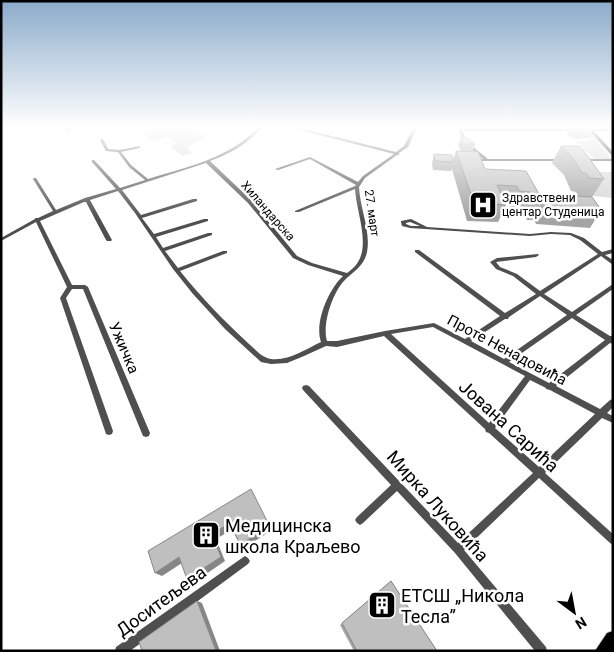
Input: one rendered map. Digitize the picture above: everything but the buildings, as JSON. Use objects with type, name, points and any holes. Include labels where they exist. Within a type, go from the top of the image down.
[{"type":"main road","points":[[604,651],[613,639]]},
{"type":"street","points":[[124,158],[130,166],[147,180]]},
{"type":"street","points":[[2,239],[56,210],[213,158]]},
{"type":"street","points":[[277,169],[309,158]]},
{"type":"street","points":[[311,158],[358,186]]},
{"type":"street","name":"27. март","points":[[325,343],[322,332],[328,306],[338,285],[362,261],[366,248],[358,186],[364,177],[378,165],[390,158]]},
{"type":"street","points":[[485,158],[488,161]]},
{"type":"street","points":[[469,160],[569,160]]},
{"type":"street","points":[[580,160],[613,160]]},
{"type":"street","name":"Хиландарска","points":[[207,161],[250,202],[295,257],[310,264],[347,275]]},
{"type":"street","points":[[93,162],[112,178],[120,188],[162,250],[215,316],[262,360],[275,363],[291,359],[325,343]]},
{"type":"street","points":[[35,179],[56,210]]},
{"type":"street","points":[[297,211],[358,186]]},
{"type":"street","points":[[87,199],[109,240]]},
{"type":"street","points":[[140,217],[195,200]]},
{"type":"street","points":[[37,219],[70,287],[63,298],[109,431]]},
{"type":"street","points":[[153,236],[206,220]]},
{"type":"street","points":[[425,227],[530,235],[572,234],[582,239],[613,263]]},
{"type":"street","points":[[162,250],[210,234]]},
{"type":"street","points":[[417,251],[506,317]]},
{"type":"street","points":[[465,342],[601,254],[613,251]]},
{"type":"street","points":[[177,270],[225,252]]},
{"type":"street","points":[[536,255],[493,262],[498,268],[515,275],[540,294],[612,340],[550,387]]},
{"type":"street","points":[[504,362],[613,286]]},
{"type":"street","name":"Ужичка","points":[[70,287],[85,287],[146,433]]},
{"type":"street","name":"Проте Ненадовића","points":[[325,343],[337,344],[385,333],[434,325],[613,420]]},
{"type":"street","name":"Јована Сарића","points":[[385,333],[613,540]]},
{"type":"street","points":[[489,429],[529,376]]},
{"type":"street","name":"Мирка Луковића","points":[[306,388],[458,550],[542,651]]},
{"type":"street","points":[[458,550],[613,402]]},
{"type":"street","points":[[360,520],[397,485]]},
{"type":"street","name":"Доситељева","points":[[120,651],[245,561]]},
{"type":"shaded area","points":[[572,163],[591,172],[613,172],[613,198],[593,196]]},
{"type":"place","name":"Здравствени центар Студеница","points":[[483,205]]},
{"type":"place","name":"Медицинска школа Краљево","points":[[206,535]]},
{"type":"place","name":"ЕТСШ „Никола Тесла”","points":[[382,605]]}]
